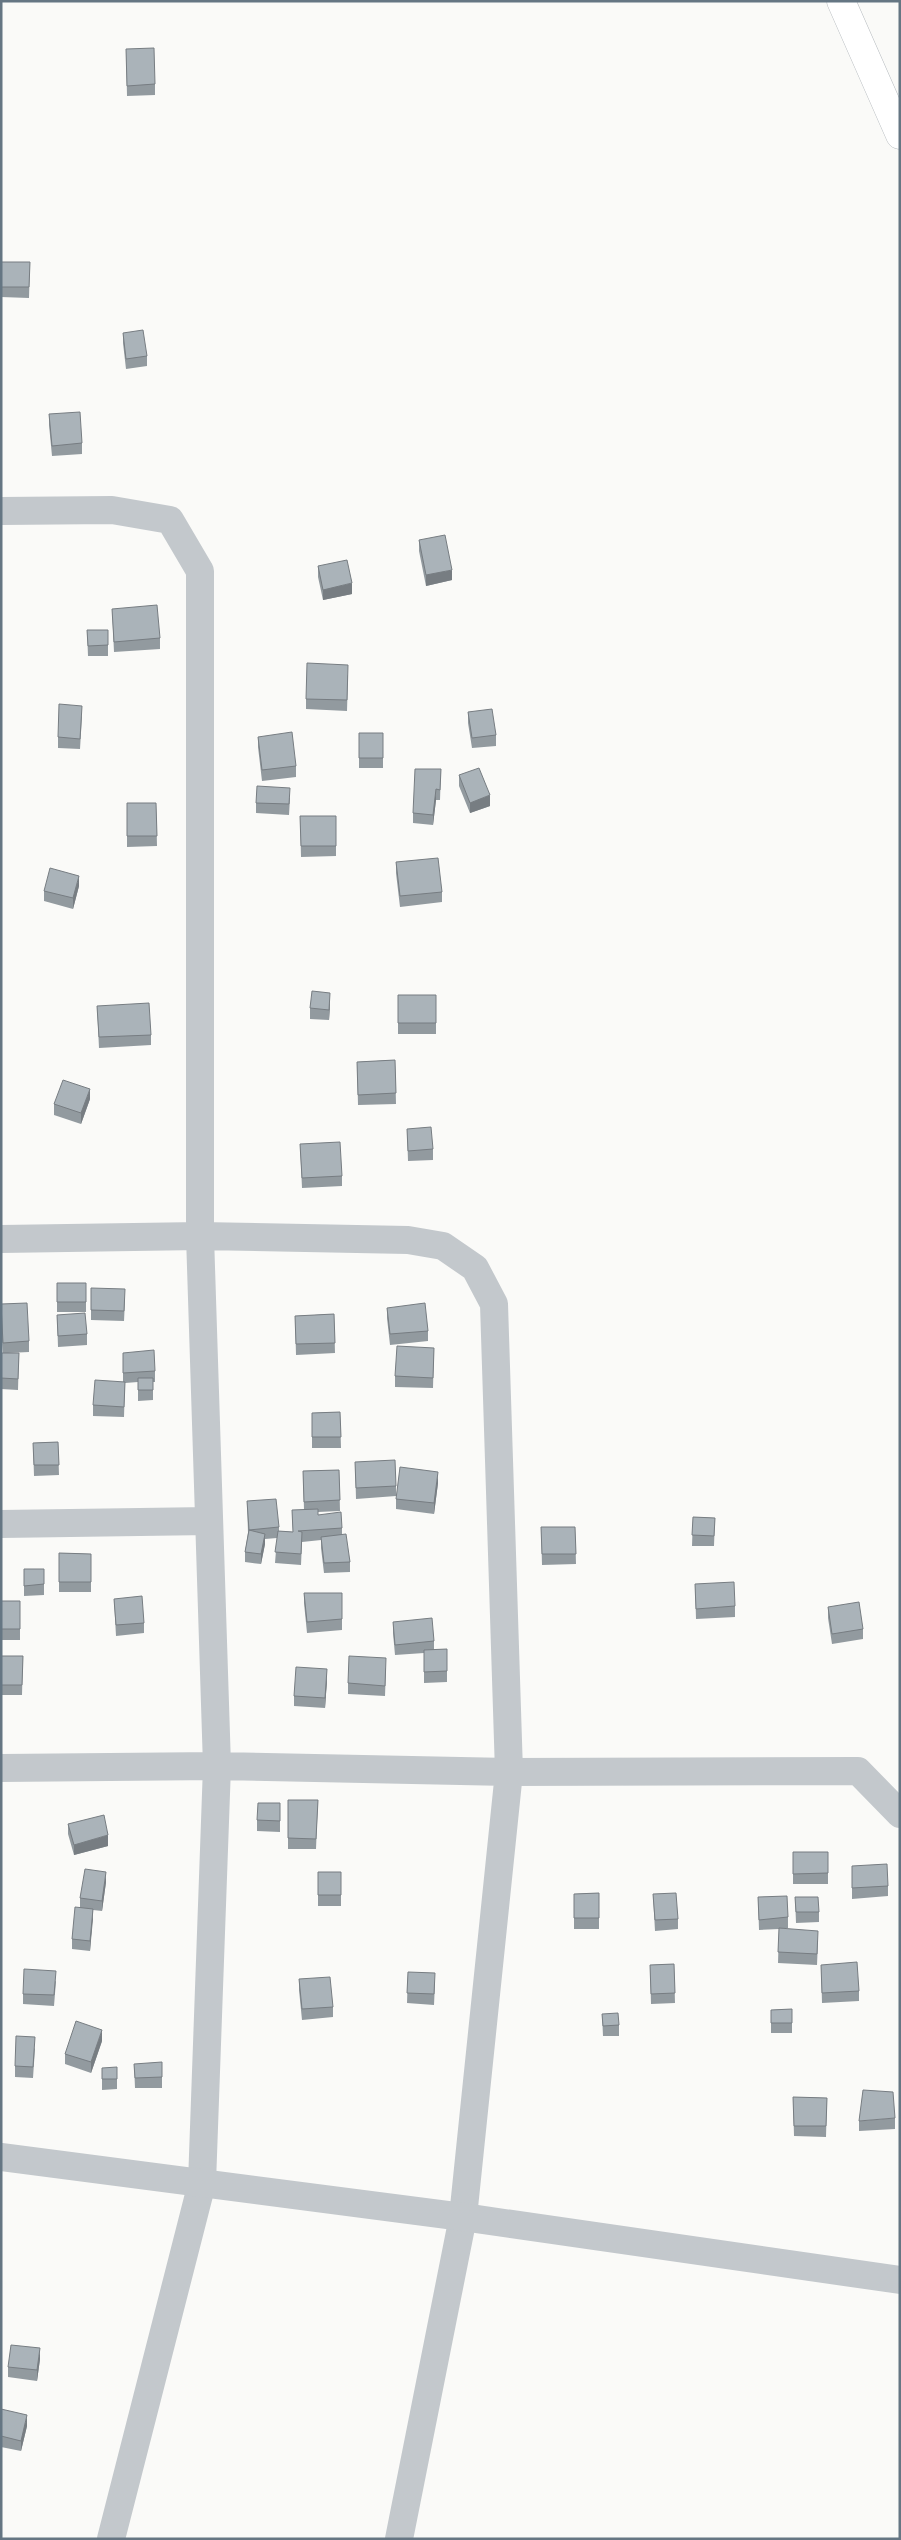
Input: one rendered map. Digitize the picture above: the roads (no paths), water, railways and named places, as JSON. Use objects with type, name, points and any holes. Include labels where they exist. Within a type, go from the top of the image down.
[{"type":"main road","points":[[841,1],[900,136]]},
{"type":"street","points":[[1,511],[112,510],[170,520],[200,571],[200,1236],[217,1766],[202,2183],[111,2539]]},
{"type":"street","points":[[1,1240],[200,1236],[408,1240],[442,1246],[475,1268],[494,1304],[509,1772],[463,2217],[399,2539]]},
{"type":"street","points":[[1,1524],[209,1521]]},
{"type":"street","points":[[1,1768],[217,1766],[509,1772],[858,1771],[900,1814]]},
{"type":"street","points":[[1,2157],[463,2217],[900,2280]]}]
